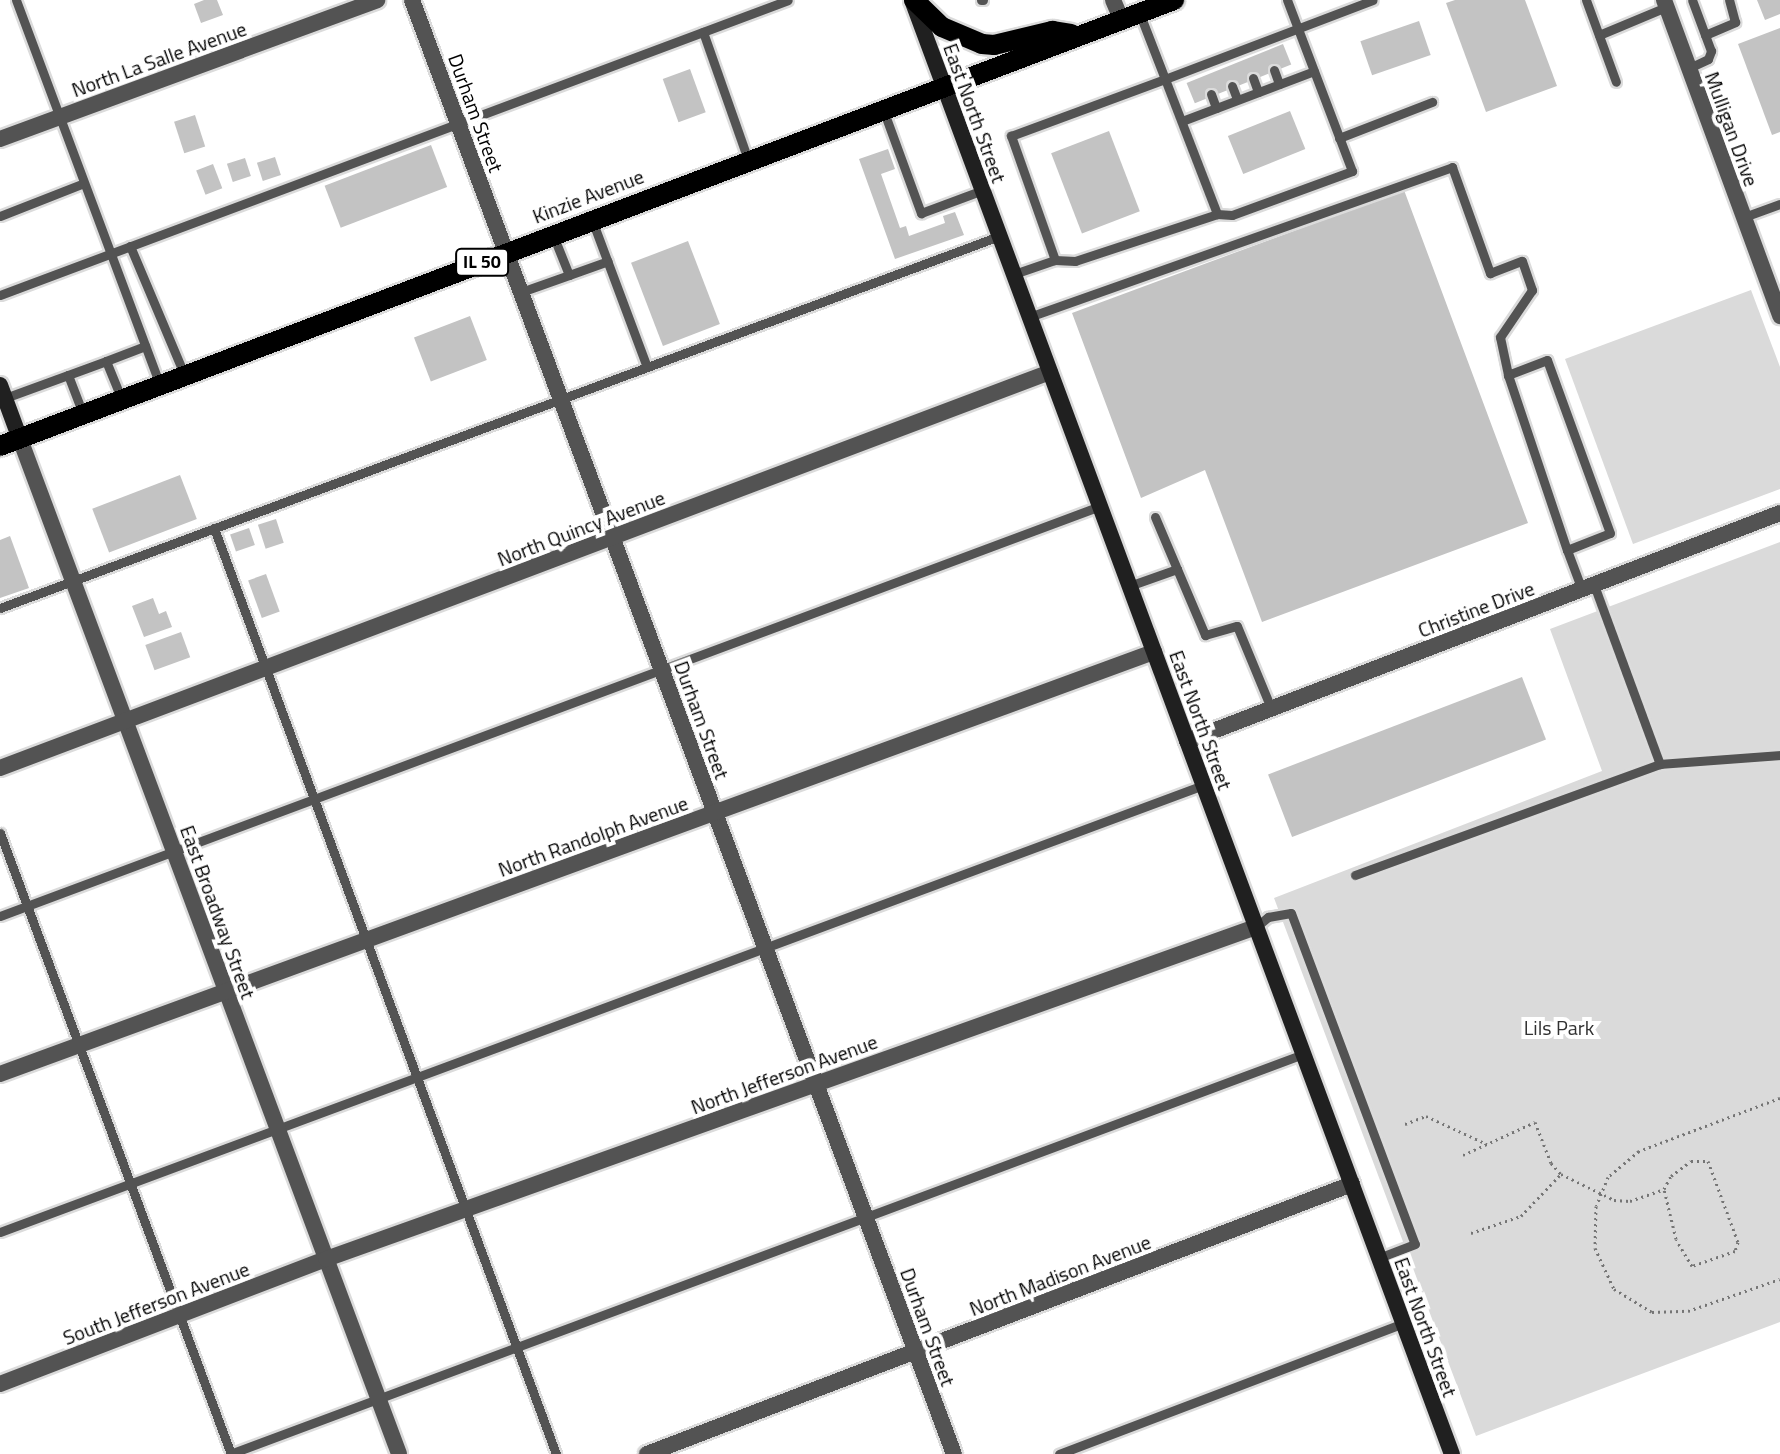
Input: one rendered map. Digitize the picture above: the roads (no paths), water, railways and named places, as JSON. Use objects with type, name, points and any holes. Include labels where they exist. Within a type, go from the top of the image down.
[{"type":"main road","points":[[913,0],[959,38],[982,44],[994,45],[1052,31],[1078,35]]},
{"type":"main road","name":"Kinzie Avenue","points":[[20,439],[1078,35],[1124,11],[1174,0]]},
{"type":"main road","name":"IL 50","points":[[0,446],[20,439]]},
{"type":"street","name":"North La Salle Avenue","points":[[0,139],[377,0]]},
{"type":"street","name":"Durham Street","points":[[412,0],[954,1454]]},
{"type":"street","name":"East North Street","points":[[913,0],[1452,1454]]},
{"type":"street","name":"Mulligan Drive","points":[[1665,4],[1778,305]]},
{"type":"street","name":"North Quincy Avenue","points":[[0,768],[1050,372]]},
{"type":"street","name":"East Broadway Street","points":[[2,392],[399,1454]]},
{"type":"street","name":"Christine Drive","points":[[1187,741],[1780,513]]},
{"type":"street","name":"North Randolph Avenue","points":[[0,1074],[1154,652]]},
{"type":"street","name":"North Jefferson Avenue","points":[[326,1259],[1256,927]]},
{"type":"street","name":"North Madison Avenue","points":[[647,1454],[1352,1184]]},
{"type":"street","name":"South Jefferson Avenue","points":[[0,1384],[326,1259]]},
{"type":"lane","points":[[16,0],[160,385]]},
{"type":"lane","points":[[0,295],[788,0]]},
{"type":"lane","points":[[1014,274],[1055,260],[1075,261],[1217,214],[1232,215],[1352,171],[1287,0]]},
{"type":"lane","points":[[1055,260],[1011,136],[1165,79],[1243,54],[1298,28],[1373,0]]},
{"type":"lane","points":[[1586,0],[1616,82]]},
{"type":"lane","points":[[1689,68],[1708,59],[1711,51],[1692,0]]},
{"type":"lane","points":[[1705,35],[1735,22],[1729,0]]},
{"type":"lane","points":[[1599,35],[1665,4]]},
{"type":"lane","points":[[1124,11],[1165,79],[1217,214]]},
{"type":"lane","points":[[703,32],[748,160]]},
{"type":"lane","points":[[1274,70],[1279,84]]},
{"type":"lane","points":[[1182,121],[1314,71]]},
{"type":"lane","points":[[1253,78],[1258,92]]},
{"type":"lane","points":[[1232,86],[1237,99]]},
{"type":"lane","points":[[1211,94],[1216,108]]},
{"type":"lane","points":[[1339,138],[1432,102]]},
{"type":"lane","points":[[882,108],[921,213],[983,190]]},
{"type":"lane","points":[[1029,317],[1452,167],[1490,273],[1522,261],[1532,290],[1500,337],[1508,375],[1567,550],[1588,587],[1660,764]]},
{"type":"lane","points":[[0,216],[84,183]]},
{"type":"lane","points":[[1744,217],[1780,204]]},
{"type":"lane","points":[[592,220],[647,367]]},
{"type":"lane","points":[[553,235],[569,275]]},
{"type":"lane","points":[[0,608],[999,236]]},
{"type":"lane","points":[[130,246],[185,376]]},
{"type":"lane","points":[[521,292],[608,261]]},
{"type":"lane","points":[[2,392],[68,375],[145,346]]},
{"type":"lane","points":[[1508,375],[1547,360],[1610,533],[1567,550]]},
{"type":"lane","points":[[106,361],[122,400]]},
{"type":"lane","points":[[68,375],[83,415]]},
{"type":"lane","points":[[0,916],[1100,506]]},
{"type":"lane","points":[[1155,517],[1205,635],[1237,626],[1271,708]]},
{"type":"lane","points":[[214,528],[556,1454]]},
{"type":"lane","points":[[1129,586],[1177,569]]},
{"type":"lane","points":[[1355,875],[1660,764],[1780,755]]},
{"type":"lane","points":[[0,1232],[1203,785]]},
{"type":"lane","points":[[0,833],[231,1454],[1303,1054]]},
{"type":"lane","points":[[1256,927],[1268,917],[1291,913],[1415,1244],[1379,1258]]},
{"type":"lane","points":[[1059,1454],[1403,1323]]},
{"type":"park label","name":"Lils Park","points":[[1559,1027]]}]
